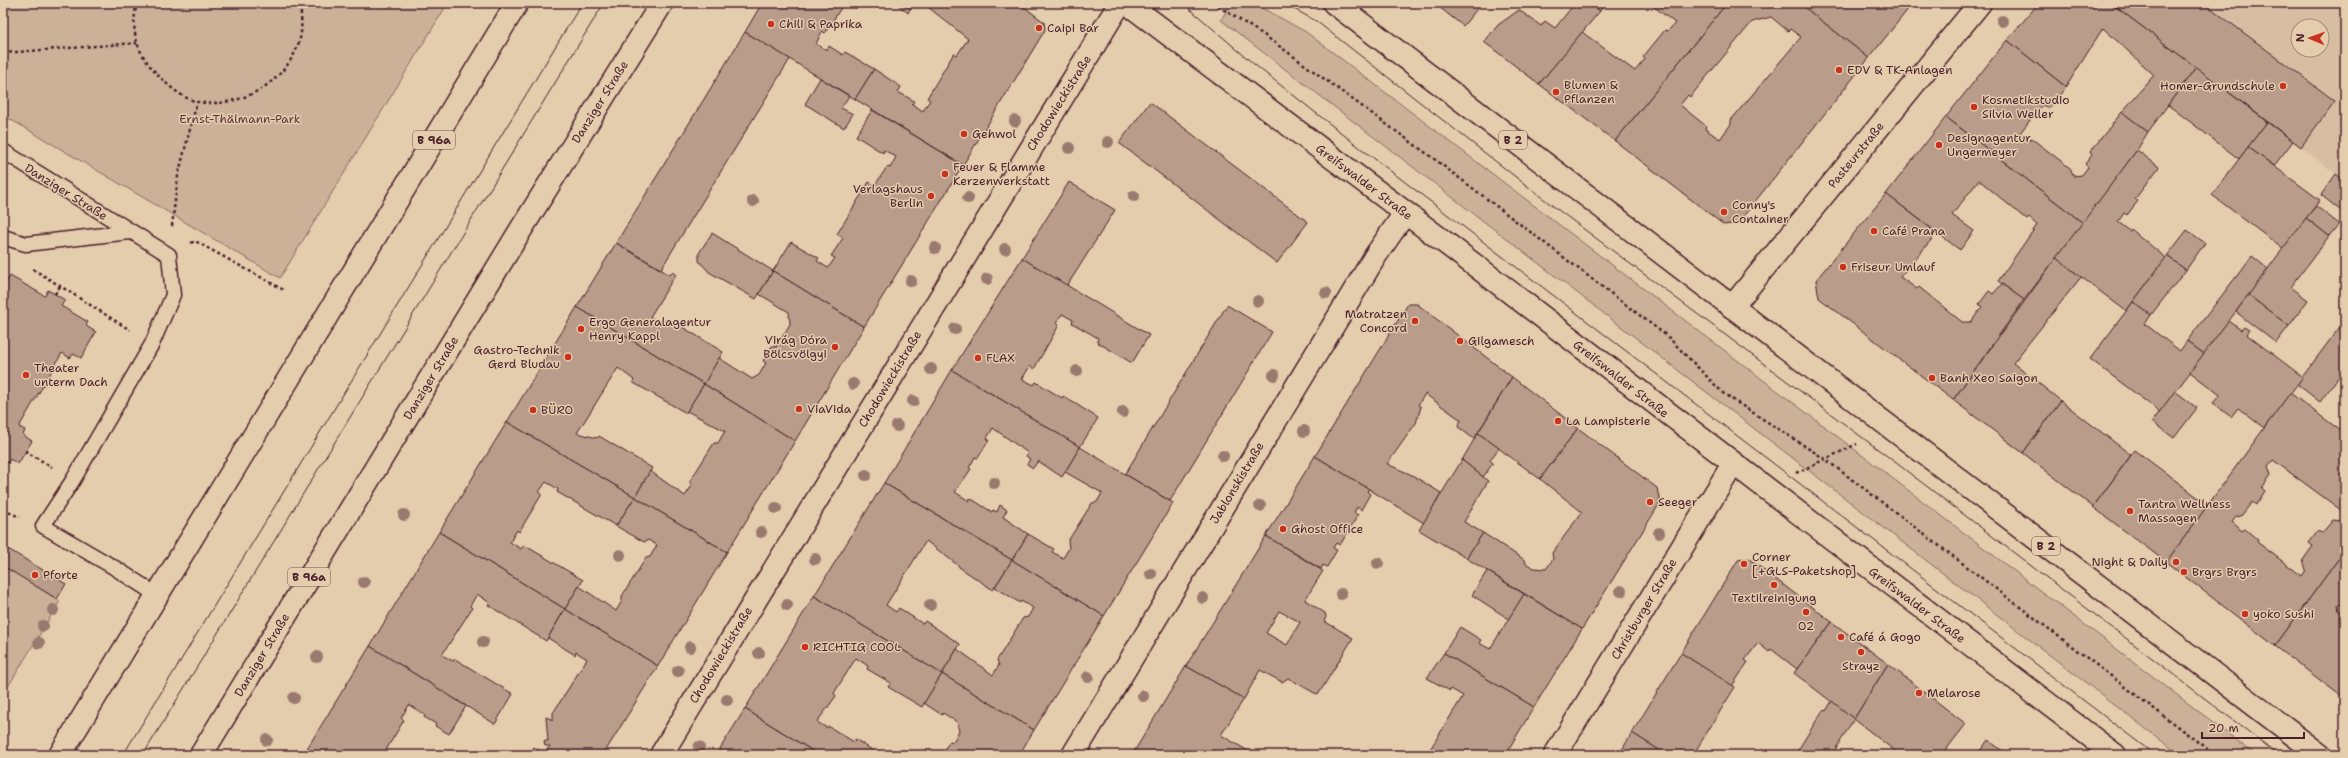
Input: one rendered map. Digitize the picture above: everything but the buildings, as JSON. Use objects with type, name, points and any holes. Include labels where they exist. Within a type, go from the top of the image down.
[{"type":"main road","name":"B 96a","points":[[60,755],[517,3]]},
{"type":"main road","name":"Danziger Straße","points":[[201,755],[516,238],[662,3]]},
{"type":"main road","name":"Chodowieckistraße","points":[[660,755],[1120,3]]},
{"type":"main road","name":"Greifswalder Straße","points":[[1127,3],[1405,213],[2114,755]]},
{"type":"main road","name":"B 2","points":[[1334,3],[2320,755]]},
{"type":"main road","name":"Pasteurstraße","points":[[1732,307],[1980,3]]},
{"type":"main road","name":"Jablonskistraße","points":[[1073,755],[1372,261],[1405,213]]},
{"type":"main road","name":"Christburger Straße","points":[[1555,755],[1733,464]]},
{"type":"lane","name":"Danziger Straße","points":[[3,151],[168,255]]},
{"type":"lane","name":"Danziger Straße","points":[[3,237],[26,244],[130,232]]},
{"type":"lane","points":[[157,595],[115,568],[43,526],[74,480],[152,344],[173,295],[168,255]]},
{"type":"path","points":[[137,3],[134,25],[137,43],[148,65],[163,80],[182,94],[197,102],[217,103],[234,100],[268,85],[288,66],[299,42],[301,27],[300,3]]},
{"type":"path","points":[[1213,3],[1264,35],[1347,95],[1667,336],[1724,394],[1825,459],[2216,755]]},
{"type":"path","points":[[3,53],[137,43]]},
{"type":"path","points":[[173,213],[178,176],[197,102]]},
{"type":"path","points":[[168,255],[195,241],[284,290]]},
{"type":"path","points":[[28,267],[152,344]]},
{"type":"path","points":[[55,294],[60,286]]},
{"type":"path","points":[[1796,473],[1857,444]]},
{"type":"path","points":[[26,452],[74,480]]},
{"type":"shaded area","name":"Homer-Grundschule","points":[[2111,3],[2345,3],[2345,181],[2293,141]]},
{"type":"green space","name":"Ernst-Thälmann-Park","points":[[3,3],[448,3],[280,278],[3,115]]},
{"type":"green space","points":[[1231,3],[1253,3],[1306,32],[2256,755],[2180,755],[1221,20]]},
{"type":"green space","points":[[3,566],[60,601],[3,695]]},
{"type":"tram line","points":[[123,755],[582,3]]},
{"type":"tram line","points":[[143,755],[604,3]]},
{"type":"tram line","points":[[1183,3],[1255,65],[1363,150],[2155,755]]},
{"type":"tram line","points":[[1283,3],[1316,21],[1549,203],[1891,459],[2279,755]]},
{"type":"place","name":"Chili & Paprika","points":[[771,24]]},
{"type":"place","name":"Caipi Bar","points":[[1039,28]]},
{"type":"place","name":"EDV & TK-Anlagen","points":[[1839,70]]},
{"type":"place","name":"Homer-Grundschule","points":[[2283,86]]},
{"type":"place","name":"Blumen & Pflanzen","points":[[1556,92]]},
{"type":"place","name":"Kosmetikstudio Silvia Weller","points":[[1974,107]]},
{"type":"place","name":"Gehwol","points":[[964,134]]},
{"type":"place","name":"Designagentur Ungermeyer","points":[[1939,145]]},
{"type":"place","name":"Feuer & Flamme Kerzenwerkstatt","points":[[945,174]]},
{"type":"place","name":"Verlagshaus Berlin","points":[[931,196]]},
{"type":"place","name":"Conny's Container","points":[[1724,212]]},
{"type":"place","name":"Café Prana","points":[[1874,231]]},
{"type":"place","name":"Friseur Umlauf","points":[[1843,267]]},
{"type":"place","name":"Matratzen Concord","points":[[1415,321]]},
{"type":"place","name":"Ergo Generalagentur Henry Kappl","points":[[581,329]]},
{"type":"place","name":"Gilgamesch","points":[[1460,341]]},
{"type":"place","name":"Virág Dóra Bölcsvölgyi","points":[[835,347]]},
{"type":"place","name":"Gastro-Technik Gerd Bludau","points":[[568,357]]},
{"type":"place","name":"FLAX","points":[[978,358]]},
{"type":"place","name":"Theater unterm Dach","points":[[26,375]]},
{"type":"place","name":"Banh Xeo Saigon","points":[[1932,378]]},
{"type":"place","name":"ViaVida","points":[[799,409]]},
{"type":"place","name":"BÜRO","points":[[533,410]]},
{"type":"place","name":"La Lampisterie","points":[[1558,421]]},
{"type":"place","name":"Seeger","points":[[1650,502]]},
{"type":"place","name":"Tantra Wellness Massagen","points":[[2130,511]]},
{"type":"place","name":"Ghost Office","points":[[1283,529]]},
{"type":"place","name":"Night & Daily","points":[[2176,562]]},
{"type":"place","name":"Corner [+GLS-Paketshop]","points":[[1744,564]]},
{"type":"place","name":"Brgrs Brgrs","points":[[2184,572]]},
{"type":"place","name":"Pforte","points":[[35,575]]},
{"type":"place","name":"Textilreinigung","points":[[1774,585]]},
{"type":"place","name":"O2","points":[[1806,612]]},
{"type":"place","name":"yoko Sushi","points":[[2245,614]]},
{"type":"place","name":"Café á Gogo","points":[[1841,637]]},
{"type":"place","name":"RICHTIG COOL","points":[[805,647]]},
{"type":"place","name":"Strayz","points":[[1861,652]]},
{"type":"place","name":"Melarose","points":[[1919,693]]}]
